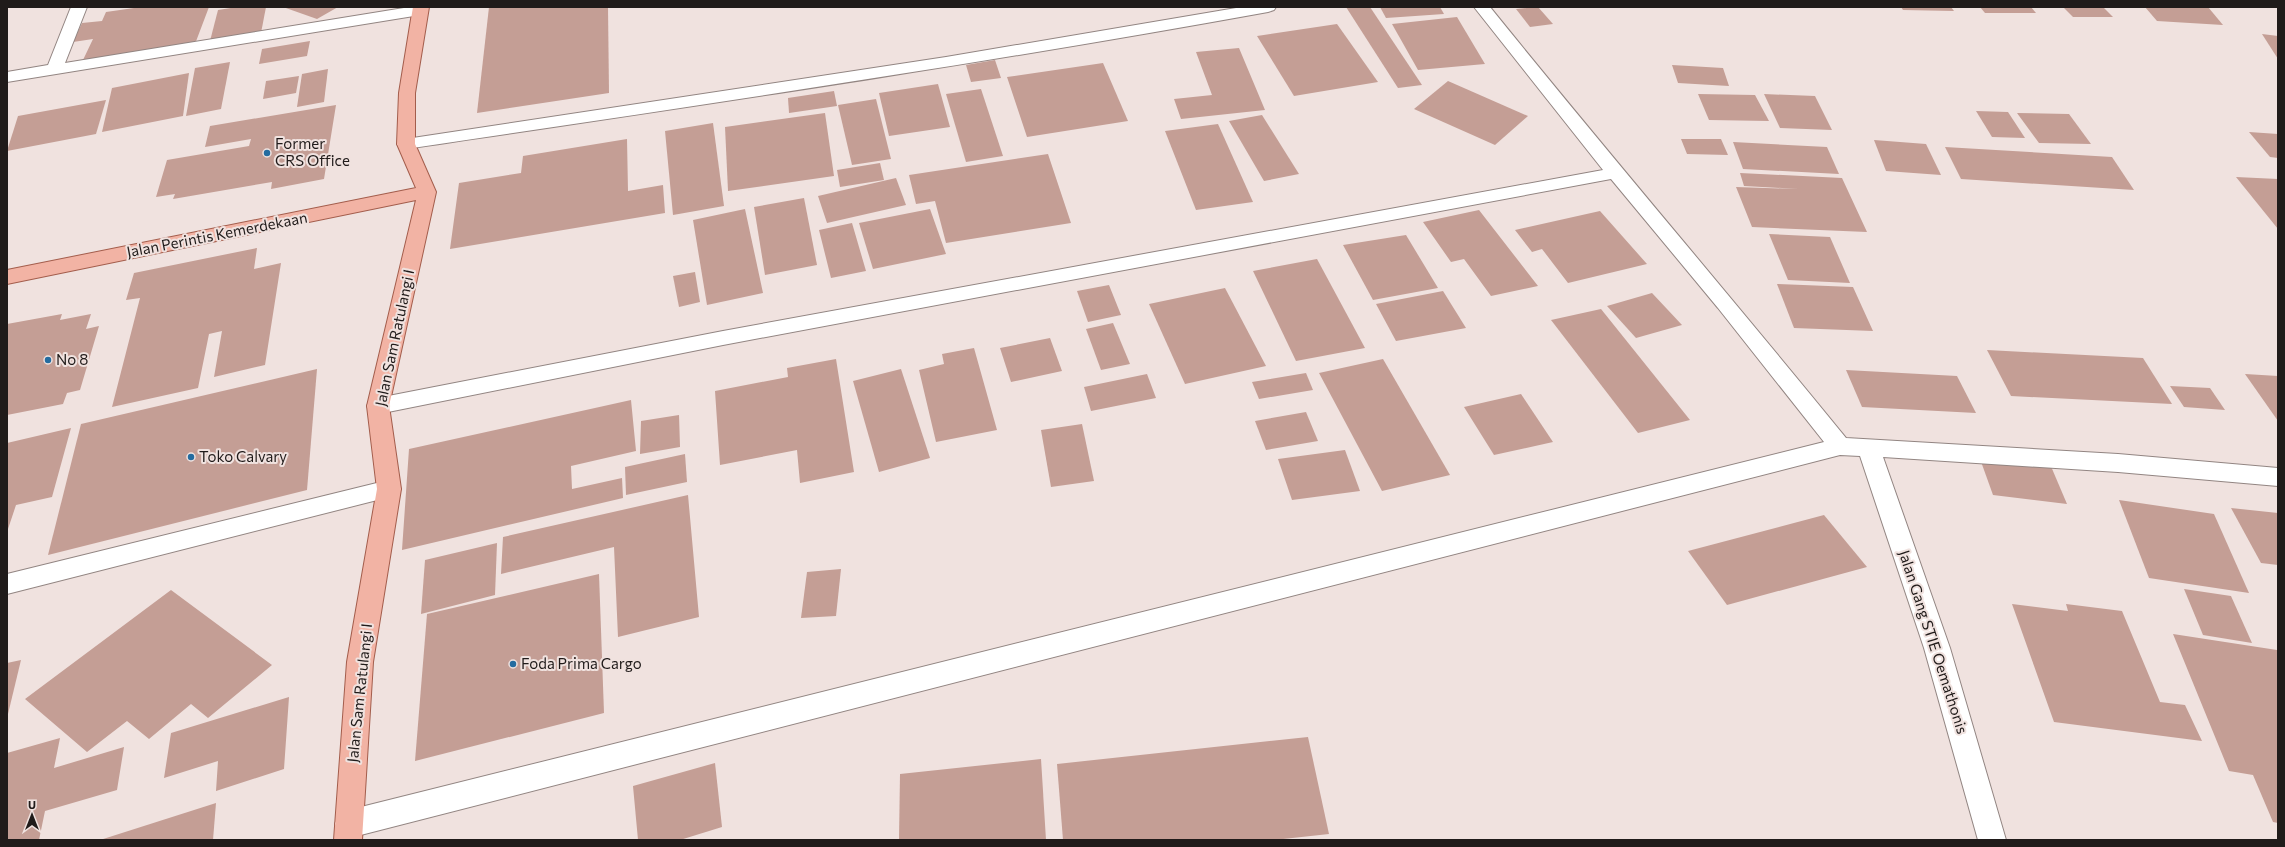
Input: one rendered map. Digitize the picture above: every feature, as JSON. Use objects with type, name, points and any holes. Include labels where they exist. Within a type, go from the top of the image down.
[{"type":"main road","points":[[420,9],[407,93],[406,144],[427,192]]},
{"type":"main road","name":"Jalan Perintis Kemerdekaan","points":[[7,277],[427,192]]},
{"type":"main road","name":"Jalan Sam Ratulangi I","points":[[348,832],[360,662],[389,489],[378,406],[427,192]]},
{"type":"street","points":[[54,70],[79,7]]},
{"type":"street","points":[[406,144],[839,81],[1146,30],[1268,7]]},
{"type":"street","points":[[1482,7],[1615,173],[1725,303],[1840,446]]},
{"type":"street","points":[[7,78],[420,9]]},
{"type":"street","points":[[378,406],[723,338],[1615,173]]},
{"type":"street","points":[[348,832],[1840,446],[1868,446],[2118,463],[2278,477]]},
{"type":"street","name":"Jalan Gang STIE Oemathonis","points":[[1868,446],[1937,648],[1992,840]]},
{"type":"street","points":[[7,584],[389,489]]},
{"type":"building","points":[[141,7],[209,7],[195,44],[83,60],[93,39],[73,42],[82,23],[102,21],[106,12]]},
{"type":"building","points":[[237,7],[266,7],[261,33],[210,41],[218,10]]},
{"type":"building","points":[[283,7],[338,7],[317,19]]},
{"type":"building","points":[[489,7],[608,7],[609,93],[477,113]]},
{"type":"building","points":[[1346,7],[1370,7],[1422,85],[1398,88]]},
{"type":"building","points":[[1380,7],[1440,7],[1444,14],[1386,18]]},
{"type":"building","points":[[1538,7],[1553,24],[1530,27],[1516,9]]},
{"type":"building","points":[[1901,7],[1951,7],[1954,11],[1903,10]]},
{"type":"building","points":[[1980,7],[2031,7],[2036,13],[1985,13]]},
{"type":"building","points":[[2063,7],[2103,7],[2113,17],[2073,17]]},
{"type":"building","points":[[2145,7],[2208,7],[2223,25],[2157,21]]},
{"type":"building","points":[[1457,17],[1485,64],[1418,70],[1392,24]]},
{"type":"building","points":[[1337,24],[1378,82],[1294,96],[1257,36]]},
{"type":"building","points":[[2262,34],[2278,36],[2278,59]]},
{"type":"building","points":[[310,41],[307,56],[259,64],[262,49]]},
{"type":"building","points":[[1239,48],[1265,110],[1181,119],[1174,99],[1212,95],[1196,52]]},
{"type":"building","points":[[995,60],[1001,78],[971,82],[966,65]]},
{"type":"building","points":[[230,62],[221,109],[186,116],[195,68]]},
{"type":"building","points":[[1103,63],[1128,121],[1027,137],[1007,77]]},
{"type":"building","points":[[1672,65],[1723,68],[1729,86],[1678,83]]},
{"type":"building","points":[[328,69],[324,102],[297,107],[302,74]]},
{"type":"building","points":[[189,73],[183,116],[102,132],[112,88]]},
{"type":"building","points":[[299,76],[296,93],[263,99],[266,81]]},
{"type":"building","points":[[1448,81],[1528,116],[1495,145],[1414,109]]},
{"type":"building","points":[[938,84],[950,127],[889,136],[879,93]]},
{"type":"building","points":[[981,89],[1003,156],[966,162],[946,94]]},
{"type":"building","points":[[834,91],[837,106],[789,113],[788,98]]},
{"type":"building","points":[[1698,94],[1755,95],[1769,121],[1709,120]]},
{"type":"building","points":[[1764,94],[1815,96],[1832,130],[1780,128]]},
{"type":"building","points":[[876,99],[891,159],[852,165],[838,105]]},
{"type":"building","points":[[106,100],[96,134],[7,151],[18,116]]},
{"type":"building","name":"Former CRS Office","points":[[336,105],[324,179],[271,189],[272,182],[173,199],[175,194],[156,197],[167,160],[249,146],[251,139],[205,147],[210,126]]},
{"type":"building","points":[[1976,111],[2008,112],[2025,138],[1992,137]]},
{"type":"building","points":[[825,113],[834,176],[728,191],[725,127]]},
{"type":"building","points":[[2017,113],[2069,114],[2091,144],[2039,143]]},
{"type":"building","points":[[1262,115],[1299,174],[1264,181],[1229,121]]},
{"type":"building","points":[[713,123],[724,206],[673,215],[665,131]]},
{"type":"building","points":[[1218,124],[1253,202],[1196,210],[1165,131]]},
{"type":"building","points":[[2249,132],[2278,134],[2278,158],[2270,157]]},
{"type":"building","points":[[627,139],[628,191],[663,185],[665,213],[450,249],[459,183],[521,173],[523,156]]},
{"type":"building","points":[[1681,139],[1721,139],[1728,155],[1687,154]]},
{"type":"building","points":[[1874,140],[1926,144],[1941,175],[1886,171]]},
{"type":"building","points":[[1733,142],[1827,147],[1839,174],[1743,169]]},
{"type":"building","points":[[1945,147],[2112,157],[2134,190],[1961,179]]},
{"type":"building","points":[[1048,154],[1071,223],[946,243],[935,201],[916,204],[909,175]]},
{"type":"building","points":[[880,163],[884,180],[840,187],[837,170]]},
{"type":"building","points":[[1740,173],[1842,178],[1867,232],[1752,227],[1736,187],[1799,189],[1744,186]]},
{"type":"building","points":[[2236,177],[2278,179],[2278,229]]},
{"type":"building","points":[[896,178],[906,205],[827,223],[818,196]]},
{"type":"building","points":[[804,198],[817,265],[765,275],[754,207]]},
{"type":"building","points":[[745,209],[763,293],[707,305],[693,220]]},
{"type":"building","points":[[930,209],[946,254],[873,269],[859,223]]},
{"type":"building","points":[[1479,210],[1538,286],[1491,296],[1464,259],[1451,262],[1423,222]]},
{"type":"building","points":[[1600,211],[1647,264],[1568,283],[1542,249],[1532,252],[1515,230]]},
{"type":"building","points":[[852,223],[866,271],[831,278],[819,230]]},
{"type":"building","points":[[1769,234],[1830,237],[1850,283],[1788,280]]},
{"type":"building","points":[[1406,235],[1438,288],[1373,300],[1343,245]]},
{"type":"building","points":[[257,248],[254,269],[281,263],[265,365],[214,377],[222,331],[209,334],[198,388],[112,407],[140,298],[126,300],[134,273]]},
{"type":"building","points":[[1317,259],[1365,348],[1296,361],[1253,271]]},
{"type":"building","points":[[695,272],[700,302],[679,307],[673,276]]},
{"type":"building","points":[[1777,284],[1853,287],[1873,331],[1794,328]]},
{"type":"building","points":[[1109,285],[1121,315],[1088,322],[1077,291]]},
{"type":"building","points":[[1225,288],[1266,366],[1185,384],[1149,304]]},
{"type":"building","points":[[1443,291],[1466,328],[1396,341],[1376,304]]},
{"type":"building","points":[[1652,293],[1682,325],[1636,338],[1607,306]]},
{"type":"building","points":[[1601,309],[1690,420],[1638,433],[1551,320]]},
{"type":"building","name":"No 8","points":[[62,314],[60,320],[91,314],[86,329],[99,326],[80,390],[67,393],[63,404],[7,415],[7,324]]},
{"type":"building","points":[[1113,323],[1130,364],[1101,370],[1086,329]]},
{"type":"building","points":[[1050,338],[1062,371],[1011,382],[1000,348]]},
{"type":"building","points":[[974,348],[997,430],[936,442],[919,370],[944,364],[942,354]]},
{"type":"building","points":[[1987,350],[2143,358],[2172,404],[2011,396]]},
{"type":"building","points":[[836,359],[854,472],[800,483],[797,450],[720,465],[715,391],[788,377],[787,368]]},
{"type":"building","points":[[1383,359],[1450,475],[1382,491],[1319,373]]},
{"type":"building","name":"Toko Calvary","points":[[317,369],[307,490],[48,555],[81,424]]},
{"type":"building","points":[[901,369],[930,458],[879,472],[853,381]]},
{"type":"building","points":[[1846,370],[1957,376],[1976,413],[1862,407]]},
{"type":"building","points":[[1306,373],[1313,390],[1259,399],[1252,382]]},
{"type":"building","points":[[1147,374],[1156,398],[1091,411],[1084,387]]},
{"type":"building","points":[[2245,374],[2278,376],[2278,421]]},
{"type":"building","points":[[2170,386],[2210,388],[2225,410],[2184,407]]},
{"type":"building","points":[[1521,394],[1553,442],[1494,455],[1464,407]]},
{"type":"building","points":[[631,400],[636,451],[571,466],[572,489],[622,478],[623,498],[402,550],[409,449]]},
{"type":"building","points":[[1306,412],[1318,441],[1266,450],[1255,421]]},
{"type":"building","points":[[679,415],[680,447],[640,454],[641,421]]},
{"type":"building","points":[[1082,424],[1094,481],[1051,487],[1041,430]]},
{"type":"building","points":[[71,428],[52,497],[16,505],[7,532],[7,443]]},
{"type":"building","points":[[1345,450],[1360,491],[1292,500],[1278,459]]},
{"type":"building","points":[[685,454],[687,482],[626,495],[625,467]]},
{"type":"building","points":[[1979,456],[2050,464],[2067,504],[1993,495]]},
{"type":"building","points":[[688,495],[699,617],[618,637],[614,547],[501,574],[503,537]]},
{"type":"building","points":[[2119,500],[2214,514],[2249,593],[2149,578]]},
{"type":"building","points":[[2231,508],[2278,513],[2278,565],[2261,563]]},
{"type":"building","points":[[1824,515],[1867,567],[1727,605],[1688,551]]},
{"type":"building","points":[[497,543],[495,595],[421,614],[425,560]]},
{"type":"building","points":[[841,569],[836,616],[801,618],[807,572]]},
{"type":"building","name":"Foda Prima Cargo","points":[[599,574],[604,713],[415,761],[427,614]]},
{"type":"building","points":[[2184,589],[2231,596],[2252,643],[2203,635]]},
{"type":"building","points":[[171,590],[272,665],[208,718],[191,704],[149,739],[127,721],[87,752],[25,699]]},
{"type":"building","points":[[2012,604],[2068,611],[2066,604],[2122,611],[2160,702],[2185,705],[2202,741],[2054,722]]},
{"type":"building","points":[[2173,634],[2277,650],[2278,823],[2273,822],[2253,775],[2229,771]]},
{"type":"building","points":[[21,660],[8,714],[7,714],[7,663]]},
{"type":"building","points":[[289,697],[284,769],[216,791],[218,761],[164,778],[171,733]]},
{"type":"building","points":[[1308,737],[1329,834],[1274,840],[1063,840],[1057,764]]},
{"type":"building","points":[[60,738],[54,768],[124,747],[117,790],[45,811],[39,840],[7,840],[7,753]]},
{"type":"building","points":[[1041,759],[1046,840],[899,840],[900,774]]},
{"type":"building","points":[[715,763],[722,827],[680,840],[638,840],[633,786]]},
{"type":"building","points":[[216,803],[213,840],[100,840]]},
{"type":"place","name":"Former CRS Office","points":[[267,153]]},
{"type":"place","name":"No 8","points":[[48,360]]},
{"type":"place","name":"Toko Calvary","points":[[191,457]]},
{"type":"place","name":"Foda Prima Cargo","points":[[513,664]]}]
